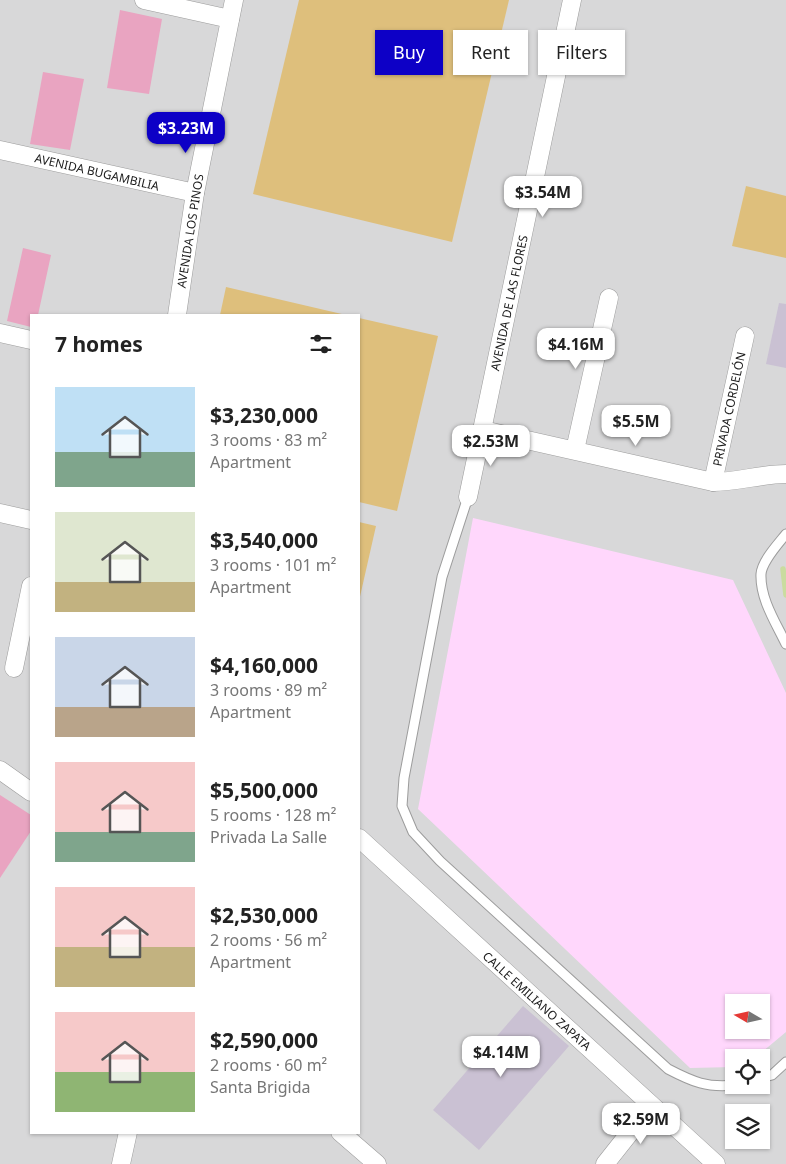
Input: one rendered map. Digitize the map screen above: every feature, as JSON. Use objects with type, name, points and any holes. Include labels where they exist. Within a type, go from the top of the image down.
[{"type":"street","points":[[144,0],[230,19]]},
{"type":"street","name":"AVENIDA LOS PINOS","points":[[177,314],[195,193],[234,0]]},
{"type":"street","name":"AVENIDA DE LAS FLORES","points":[[468,496],[572,0]]},
{"type":"street","name":"AVENIDA BUGAMBILIA","points":[[0,150],[195,193]]},
{"type":"street","points":[[576,450],[609,298]]},
{"type":"street","points":[[0,333],[30,340]]},
{"type":"street","name":"PRIVADA CORDELÓN","points":[[713,482],[744,336]]},
{"type":"street","points":[[483,430],[713,482],[728,482],[765,474],[786,474]]},
{"type":"street","points":[[0,513],[30,520]]},
{"type":"street","points":[[14,668],[30,591]]},
{"type":"street","points":[[0,770],[30,791]]},
{"type":"street","name":"CALLE EMILIANO ZAPATA","points":[[360,839],[716,1164]]},
{"type":"street","points":[[605,1164],[651,1106]]},
{"type":"street","points":[[122,1164],[128,1134]]},
{"type":"street","points":[[342,1134],[376,1164]]},
{"type":"lane","points":[[468,496],[442,577],[404,778],[402,806],[413,832],[440,861],[668,1069],[696,1083],[718,1087],[725,1086]]},
{"type":"lane","points":[[786,534],[773,550],[761,573],[766,602],[786,644]]},
{"type":"lane","points":[[770,1076],[786,1062]]},
{"type":"shaded area","points":[[0,0],[786,0],[786,1164],[0,1164]]},
{"type":"shaded area","points":[[299,0],[509,0],[502,30],[453,30],[453,75],[491,75],[452,242],[253,194]]},
{"type":"shaded area","points":[[120,10],[162,19],[149,94],[107,88]]},
{"type":"shaded area","points":[[43,72],[84,79],[70,150],[30,144]]},
{"type":"shaded area","points":[[746,186],[786,196],[786,258],[732,246]]},
{"type":"shaded area","points":[[23,248],[51,255],[38,314],[30,314],[30,327],[7,321]]},
{"type":"shaded area","points":[[226,287],[342,314],[220,314]]},
{"type":"shaded area","points":[[360,318],[438,336],[397,511],[360,502]]},
{"type":"shaded area","points":[[473,518],[733,580],[786,693],[786,1032],[766,1049],[725,1049],[725,1067],[690,1068],[418,809]]},
{"type":"shaded area","points":[[360,522],[376,526],[360,597]]},
{"type":"shaded area","points":[[0,795],[30,814],[30,833],[0,878]]},
{"type":"building","points":[[779,303],[786,304],[786,368],[766,364]]},
{"type":"building","points":[[523,1006],[569,1046],[479,1150],[433,1110]]},
{"type":"waterway","points":[[783,569],[786,595]]}]
